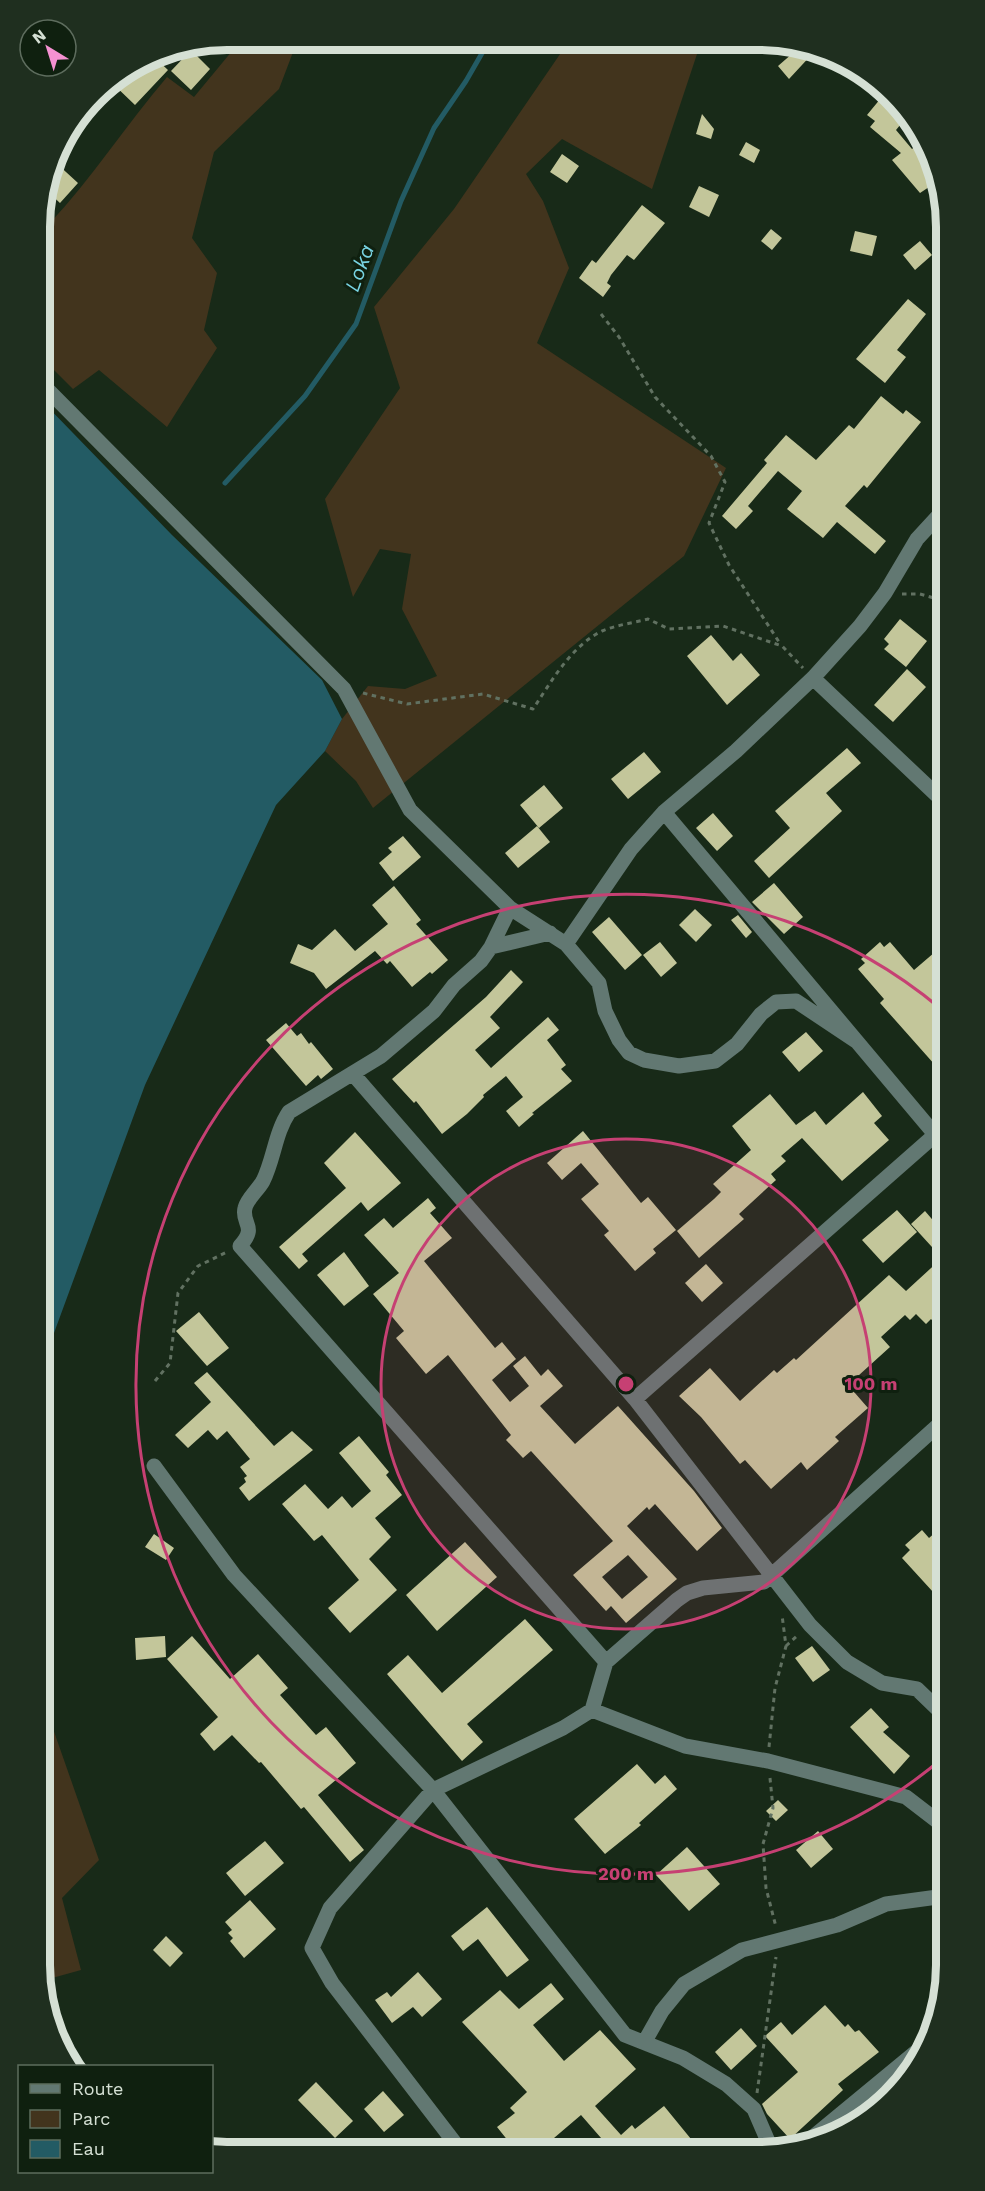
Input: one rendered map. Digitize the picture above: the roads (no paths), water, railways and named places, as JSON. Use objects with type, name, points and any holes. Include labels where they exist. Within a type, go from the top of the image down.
[{"type":"street","points":[[50,392],[344,689],[410,810],[510,908],[566,944],[599,983],[605,1011],[628,1053],[644,1060],[679,1066],[715,1061],[737,1044],[761,1014],[776,1002],[796,1001],[856,1041]]},
{"type":"street","points":[[566,944],[631,849],[664,812],[736,751],[813,678],[860,626],[885,593],[917,538],[936,518]]},
{"type":"street","points":[[813,678],[936,794]]},
{"type":"street","points":[[664,812],[935,1135]]},
{"type":"street","points":[[510,908],[491,947],[481,961],[454,985],[434,1011],[381,1056],[289,1112],[281,1124],[263,1181],[245,1208],[245,1216],[249,1224],[247,1238],[240,1246],[606,1662]]},
{"type":"street","points":[[491,947],[550,933]]},
{"type":"street","points":[[353,1074],[634,1399],[810,1625],[847,1662],[882,1683],[917,1689],[935,1707]]},
{"type":"street","points":[[634,1399],[935,1142]]},
{"type":"street","points":[[454,2142],[332,1983],[312,1948],[330,1908],[433,1790],[563,1728],[592,1710],[606,1662],[687,1593],[703,1587],[764,1582],[935,1429]]},
{"type":"street","points":[[154,1466],[234,1575],[433,1790],[625,2035],[683,2058],[726,2084],[754,2109],[768,2141]]},
{"type":"street","points":[[592,1710],[685,1746],[768,1761],[906,1797],[935,1819]]},
{"type":"street","points":[[645,2041],[662,2011],[684,1984],[742,1950],[837,1925],[886,1904],[935,1897]]},
{"type":"street","points":[[822,2129],[909,2058]]},
{"type":"water","points":[[50,409],[172,535],[322,680],[342,719],[325,751],[276,805],[145,1085],[50,1344]]},
{"type":"waterway","name":"Loka","points":[[225,483],[305,396],[356,324],[401,201],[434,128],[484,50]]}]
